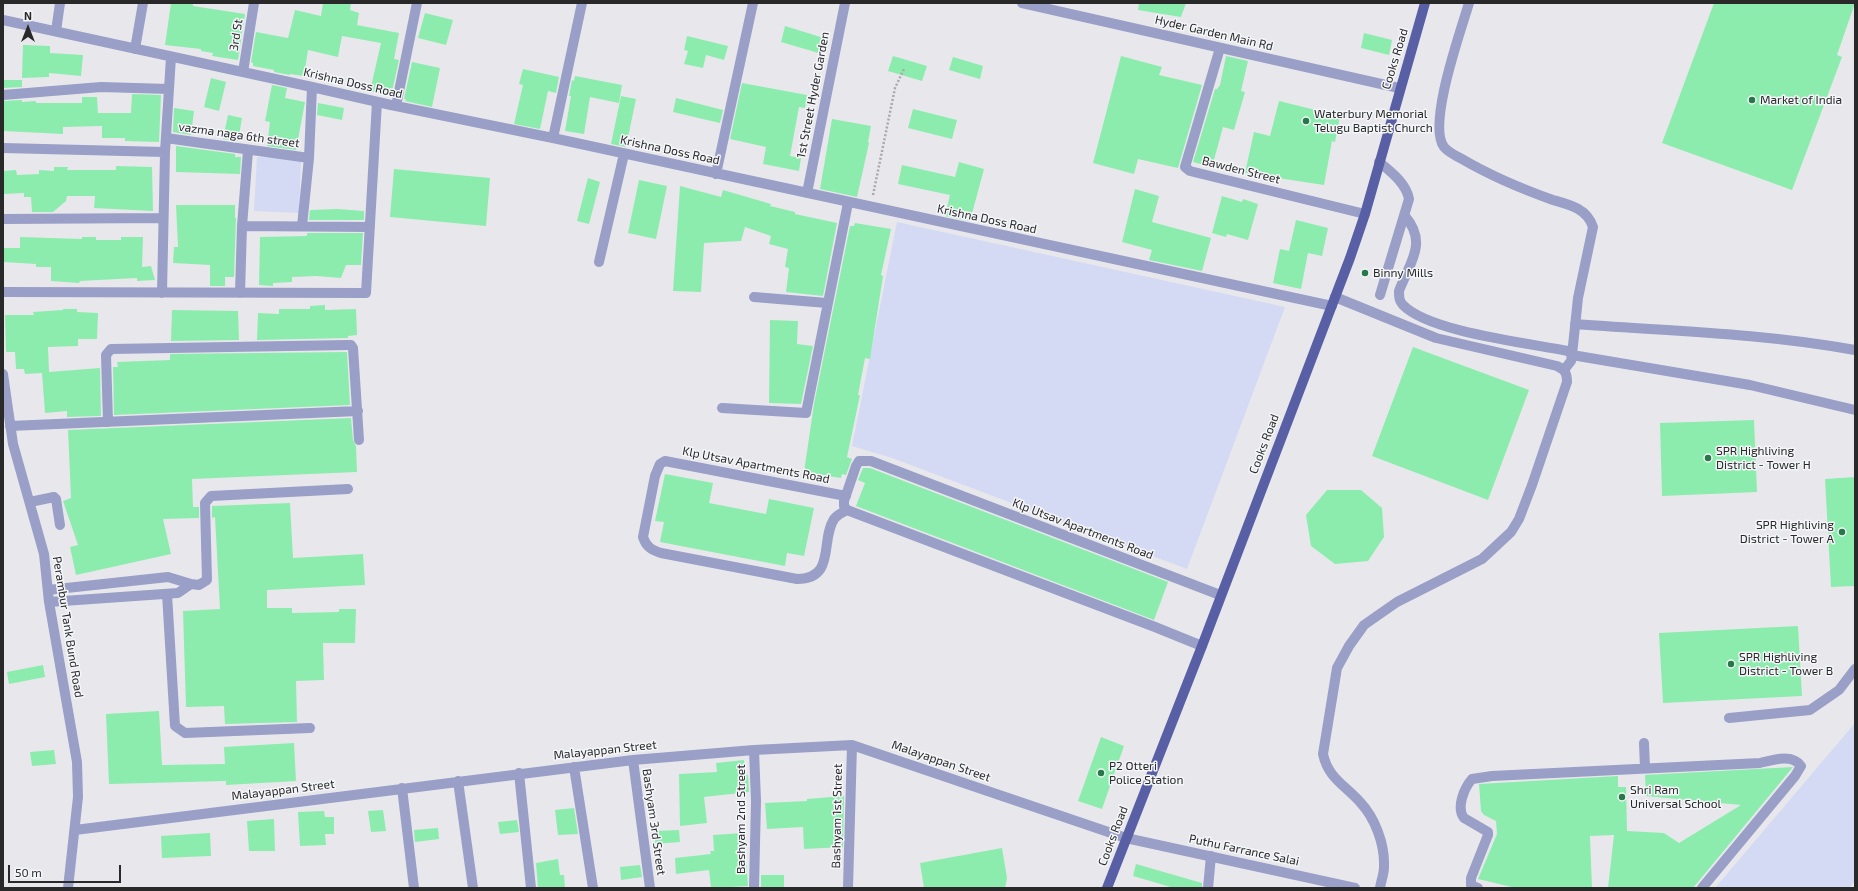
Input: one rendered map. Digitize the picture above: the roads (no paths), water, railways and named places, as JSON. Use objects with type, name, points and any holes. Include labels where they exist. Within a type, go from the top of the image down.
[{"type":"main road","name":"Cooks Road","points":[[1107,888],[1202,646],[1365,214],[1399,88],[1425,3]]},
{"type":"street","points":[[56,31],[60,3]]},
{"type":"street","points":[[135,49],[143,3]]},
{"type":"street","name":"3rd St","points":[[243,72],[254,3]]},
{"type":"street","points":[[396,106],[416,3]]},
{"type":"street","points":[[553,138],[582,3]]},
{"type":"street","points":[[716,174],[753,3]]},
{"type":"street","name":"1st Street Hyder Garden","points":[[807,193],[845,3]]},
{"type":"street","name":"Hyder Garden Main Rd","points":[[1022,3],[1399,88]]},
{"type":"street","points":[[1380,888],[1384,867],[1382,844],[1373,820],[1361,802],[1326,766],[1323,754],[1337,668],[1349,646],[1364,625],[1397,602],[1482,559],[1511,532],[1519,519],[1566,387],[1567,374],[1564,370],[1571,361],[1578,298],[1594,227],[1590,218],[1584,212],[1572,206],[1532,193],[1482,171],[1444,148],[1440,140],[1444,86],[1469,3]]},
{"type":"street","name":"Krishna Doss Road","points":[[3,20],[848,203],[1333,301],[1402,324],[1436,338],[1557,366],[1564,370]]},
{"type":"street","name":"Bawden Street","points":[[1220,48],[1185,167],[1190,171],[1365,214]]},
{"type":"street","points":[[162,293],[162,218],[171,57]]},
{"type":"street","points":[[3,95],[101,87],[169,89]]},
{"type":"street","points":[[302,226],[309,158],[312,87]]},
{"type":"street","points":[[3,292],[366,293],[377,102]]},
{"type":"street","name":"vazma naga 6th street","points":[[166,138],[248,151],[309,158]]},
{"type":"street","points":[[3,148],[165,152]]},
{"type":"street","points":[[240,293],[242,226],[248,151]]},
{"type":"street","points":[[599,262],[624,154]]},
{"type":"street","points":[[1379,162],[1400,180],[1408,194],[1409,199],[1380,295]]},
{"type":"street","points":[[722,408],[806,413],[848,203]]},
{"type":"street","points":[[1405,216],[1414,226],[1417,236],[1417,246],[1399,291],[1399,299],[1403,305],[1431,322],[1456,330],[1568,351],[1572,355],[1750,386],[1855,410]]},
{"type":"street","points":[[3,219],[162,218]]},
{"type":"street","points":[[242,226],[370,227]]},
{"type":"street","points":[[754,297],[828,303]]},
{"type":"street","points":[[1575,324],[1769,338],[1829,345],[1855,350]]},
{"type":"street","points":[[108,422],[106,355],[111,349],[351,345],[353,348],[359,440]]},
{"type":"street","name":"Perambur Tank Bund Road","points":[[3,374],[10,426],[8,444],[30,502],[44,554],[49,602],[77,762],[78,797],[68,888]]},
{"type":"street","points":[[10,426],[358,411]]},
{"type":"street","name":"Klp Utsav Apartments Road","points":[[846,496],[665,461],[660,464],[655,476],[643,537],[645,543],[651,549],[661,553],[797,579],[808,579],[816,576],[822,567],[834,519],[847,510],[844,506],[846,496],[859,461],[871,461],[1220,595]]},
{"type":"street","points":[[48,590],[168,577],[199,585],[208,580],[204,503],[211,496],[348,489]]},
{"type":"street","points":[[30,502],[54,497],[56,499],[60,525]]},
{"type":"street","points":[[847,510],[1160,628],[1202,646]]},
{"type":"street","points":[[49,602],[178,593],[191,584]]},
{"type":"street","points":[[167,594],[174,726],[186,733],[310,728]]},
{"type":"street","points":[[1729,718],[1810,710],[1838,690],[1855,669]]},
{"type":"street","points":[[1644,743],[1645,768]]},
{"type":"street","name":"Malayappan Street","points":[[75,830],[519,773],[633,760],[754,750],[852,745],[1126,838]]},
{"type":"street","name":"Bashyam 1st Street","points":[[848,888],[852,745]]},
{"type":"street","name":"Bashyam 2nd Street","points":[[754,750],[756,801],[754,888]]},
{"type":"street","points":[[1478,888],[1471,885],[1471,878],[1488,836],[1488,832],[1461,815],[1462,798],[1472,779],[1492,776],[1760,762],[1778,759],[1794,760],[1801,766],[1795,776],[1702,888]]},
{"type":"street","name":"Bashyam 3rd Street","points":[[633,760],[650,888]]},
{"type":"street","points":[[574,767],[593,888]]},
{"type":"street","points":[[519,773],[531,888]]},
{"type":"street","points":[[458,781],[474,888]]},
{"type":"street","points":[[402,788],[414,888]]},
{"type":"street","name":"Puthu Farrance Salai","points":[[1126,838],[1355,888]]},
{"type":"street","points":[[1208,888],[1211,856]]},
{"type":"place","name":"Market of India","points":[[1752,100]]},
{"type":"place","name":"Waterbury Memorial Telugu Baptist Church","points":[[1306,121]]},
{"type":"place","name":"Binny Mills","points":[[1365,273]]},
{"type":"place","name":"SPR Highliving District - Tower H","points":[[1708,458]]},
{"type":"place","name":"SPR Highliving District - Tower A","points":[[1842,532]]},
{"type":"place","name":"SPR Highliving District - Tower B","points":[[1731,664]]},
{"type":"place","name":"P2 Otteri Police Station","points":[[1101,773]]},
{"type":"place","name":"Shri Ram Universal School","points":[[1622,797]]}]
